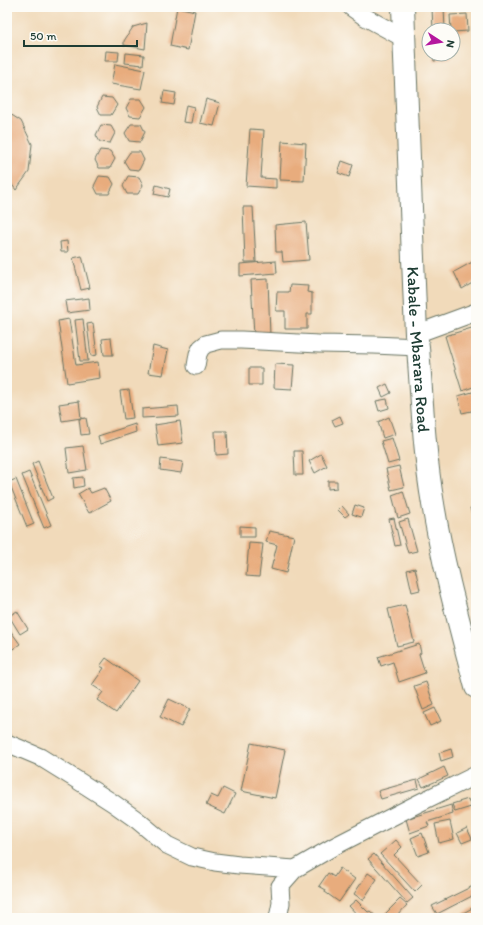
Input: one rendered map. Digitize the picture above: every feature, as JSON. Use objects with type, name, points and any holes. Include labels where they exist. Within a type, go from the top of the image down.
[{"type":"main road","name":"Kabale - Mbarara Road","points":[[403,7],[417,341],[427,465],[445,566],[476,686]]},
{"type":"street","points":[[351,7],[365,17],[405,39]]},
{"type":"street","points":[[196,366],[198,354],[201,348],[206,344],[221,340],[374,345],[417,341],[476,312]]},
{"type":"street","points":[[7,743],[40,757],[114,803],[137,820],[166,845],[192,857],[239,865],[295,869]]},
{"type":"street","points":[[278,918],[281,903],[280,886],[295,869],[333,847],[476,775]]},
{"type":"building","points":[[177,7],[195,11],[188,50],[170,46]]},
{"type":"building","points":[[444,7],[445,22],[433,22],[432,8]]},
{"type":"building","points":[[467,14],[468,31],[461,31],[461,22],[450,22],[450,15]]},
{"type":"building","points":[[147,23],[145,49],[124,45],[124,41],[133,27]]},
{"type":"building","points":[[106,51],[119,52],[118,61],[105,61]]},
{"type":"building","points":[[126,53],[144,55],[143,65],[125,63]]},
{"type":"building","points":[[115,64],[145,70],[141,89],[111,84]]},
{"type":"building","points":[[164,91],[176,93],[174,105],[162,103]]},
{"type":"building","points":[[102,97],[112,98],[117,105],[111,115],[101,115],[97,107]]},
{"type":"building","points":[[131,99],[141,99],[146,107],[140,117],[130,116],[126,108]]},
{"type":"building","points":[[206,99],[220,103],[214,126],[200,123]]},
{"type":"building","points":[[186,105],[194,107],[191,123],[183,122]]},
{"type":"building","points":[[7,112],[21,121],[32,144],[29,172],[16,190],[7,178]]},
{"type":"building","points":[[131,124],[141,124],[145,132],[140,142],[129,141],[125,133]]},
{"type":"building","points":[[101,125],[111,126],[115,133],[110,143],[100,142],[96,135]]},
{"type":"building","points":[[250,129],[264,130],[261,178],[276,179],[276,188],[246,186]]},
{"type":"building","points":[[282,141],[306,143],[304,181],[280,180]]},
{"type":"building","points":[[100,150],[110,151],[115,159],[110,168],[99,168],[95,160]]},
{"type":"building","points":[[130,152],[140,152],[144,160],[139,170],[129,169],[124,161]]},
{"type":"building","points":[[342,161],[353,165],[349,177],[338,173]]},
{"type":"building","points":[[99,176],[110,177],[114,184],[109,194],[98,194],[94,186]]},
{"type":"building","points":[[128,176],[139,177],[143,185],[138,194],[127,194],[123,186]]},
{"type":"building","points":[[156,185],[170,189],[168,197],[154,194]]},
{"type":"building","points":[[243,207],[253,207],[256,262],[245,262]]},
{"type":"building","points":[[306,222],[309,260],[283,262],[282,252],[276,252],[275,225]]},
{"type":"building","points":[[67,241],[68,252],[61,252],[60,242]]},
{"type":"building","points":[[82,256],[90,288],[81,290],[73,258]]},
{"type":"building","points":[[476,260],[476,281],[462,289],[454,272]]},
{"type":"building","points":[[276,261],[277,273],[240,276],[240,264]]},
{"type":"building","points":[[268,279],[270,336],[254,336],[251,280]]},
{"type":"building","points":[[290,285],[308,286],[307,292],[312,293],[312,314],[307,314],[307,329],[285,329],[285,311],[276,311],[277,292],[289,292]]},
{"type":"building","points":[[89,298],[90,310],[67,313],[65,301]]},
{"type":"building","points":[[69,319],[76,365],[98,362],[100,378],[67,383],[58,321]]},
{"type":"building","points":[[83,319],[88,361],[80,361],[75,320]]},
{"type":"building","points":[[93,323],[97,355],[91,356],[87,324]]},
{"type":"building","points":[[475,327],[476,386],[462,391],[445,336]]},
{"type":"building","points":[[111,338],[113,355],[104,355],[102,339]]},
{"type":"building","points":[[153,346],[168,350],[163,375],[148,373]]},
{"type":"building","points":[[275,364],[294,365],[292,389],[274,388]]},
{"type":"building","points":[[249,368],[262,368],[262,385],[249,385]]},
{"type":"building","points":[[387,384],[391,393],[383,397],[379,388]]},
{"type":"building","points":[[129,390],[133,418],[124,419],[120,391]]},
{"type":"building","points":[[476,391],[476,410],[462,413],[458,396]]},
{"type":"building","points":[[387,399],[389,408],[379,411],[376,401]]},
{"type":"building","points":[[79,401],[81,418],[62,421],[59,404]]},
{"type":"building","points":[[178,406],[179,416],[142,418],[142,409]]},
{"type":"building","points":[[340,416],[343,423],[335,426],[332,420]]},
{"type":"building","points":[[389,417],[395,434],[383,438],[378,422]]},
{"type":"building","points":[[86,418],[89,434],[81,435],[79,419]]},
{"type":"building","points":[[180,421],[183,443],[158,446],[155,425]]},
{"type":"building","points":[[135,424],[136,432],[100,444],[98,436]]},
{"type":"building","points":[[215,431],[227,431],[228,454],[216,455]]},
{"type":"building","points":[[392,438],[399,461],[388,464],[381,441]]},
{"type":"building","points":[[83,446],[87,470],[69,473],[66,448]]},
{"type":"building","points":[[294,451],[302,451],[303,475],[295,475]]},
{"type":"building","points":[[321,454],[327,466],[315,473],[309,461]]},
{"type":"building","points":[[161,459],[183,462],[181,473],[160,470]]},
{"type":"building","points":[[38,461],[53,498],[47,501],[32,464]]},
{"type":"building","points":[[399,466],[404,487],[391,490],[386,469]]},
{"type":"building","points":[[29,472],[51,525],[44,528],[22,475]]},
{"type":"building","points":[[83,477],[84,486],[74,488],[73,478]]},
{"type":"building","points":[[16,479],[34,524],[27,527],[9,482]]},
{"type":"building","points":[[328,481],[337,481],[337,488],[328,489]]},
{"type":"building","points":[[88,488],[91,493],[104,488],[111,501],[89,513],[78,494]]},
{"type":"building","points":[[403,491],[410,514],[398,518],[392,495]]},
{"type":"building","points":[[355,505],[364,508],[361,517],[352,514]]},
{"type":"building","points":[[342,506],[349,514],[345,517],[338,510]]},
{"type":"building","points":[[476,506],[476,527],[470,508]]},
{"type":"building","points":[[394,518],[400,545],[395,546],[389,519]]},
{"type":"building","points":[[408,519],[417,551],[408,553],[399,522]]},
{"type":"building","points":[[240,526],[255,527],[255,537],[240,537]]},
{"type":"building","points":[[269,531],[294,536],[286,573],[271,569],[277,545],[266,542]]},
{"type":"building","points":[[249,543],[263,544],[259,577],[246,576]]},
{"type":"building","points":[[415,568],[420,590],[412,592],[407,570]]},
{"type":"building","points":[[405,605],[414,642],[397,646],[388,609]]},
{"type":"building","points":[[17,611],[28,629],[20,634],[9,616]]},
{"type":"building","points":[[7,626],[20,644],[7,653]]},
{"type":"building","points":[[419,644],[421,653],[419,654],[425,673],[399,682],[393,662],[381,666],[378,657]]},
{"type":"building","points":[[106,658],[138,681],[116,713],[97,700],[103,692],[92,685],[104,668],[100,666]]},
{"type":"building","points":[[426,682],[434,705],[423,710],[414,686]]},
{"type":"building","points":[[169,699],[190,709],[181,727],[160,717]]},
{"type":"building","points":[[435,708],[441,721],[430,726],[424,713]]},
{"type":"building","points":[[251,743],[285,750],[275,798],[241,791]]},
{"type":"building","points":[[451,749],[453,757],[441,761],[439,753]]},
{"type":"building","points":[[444,767],[448,776],[423,787],[419,779]]},
{"type":"building","points":[[417,780],[419,788],[381,799],[378,791]]},
{"type":"building","points":[[223,788],[235,794],[225,814],[206,805],[211,795],[218,798]]},
{"type":"building","points":[[468,799],[471,807],[455,812],[452,804]]},
{"type":"building","points":[[451,805],[453,814],[427,822],[429,826],[410,833],[406,819]]},
{"type":"building","points":[[450,821],[454,839],[439,843],[435,824]]},
{"type":"building","points":[[467,828],[472,839],[462,843],[457,833]]},
{"type":"building","points":[[422,833],[429,852],[418,856],[411,838]]},
{"type":"building","points":[[396,840],[402,847],[394,855],[422,885],[415,892],[380,854]]},
{"type":"building","points":[[374,854],[413,898],[407,903],[368,859]]},
{"type":"building","points":[[340,868],[355,879],[339,902],[325,892],[326,890],[319,886],[328,873],[334,877]]},
{"type":"building","points":[[368,873],[377,879],[363,900],[354,894]]},
{"type":"building","points":[[475,885],[476,894],[437,914],[432,906]]},
{"type":"building","points":[[400,899],[407,905],[395,918],[381,918]]},
{"type":"building","points":[[356,900],[368,912],[370,911],[378,918],[360,918],[349,906]]},
{"type":"building","points":[[476,906],[476,918],[454,918]]}]
